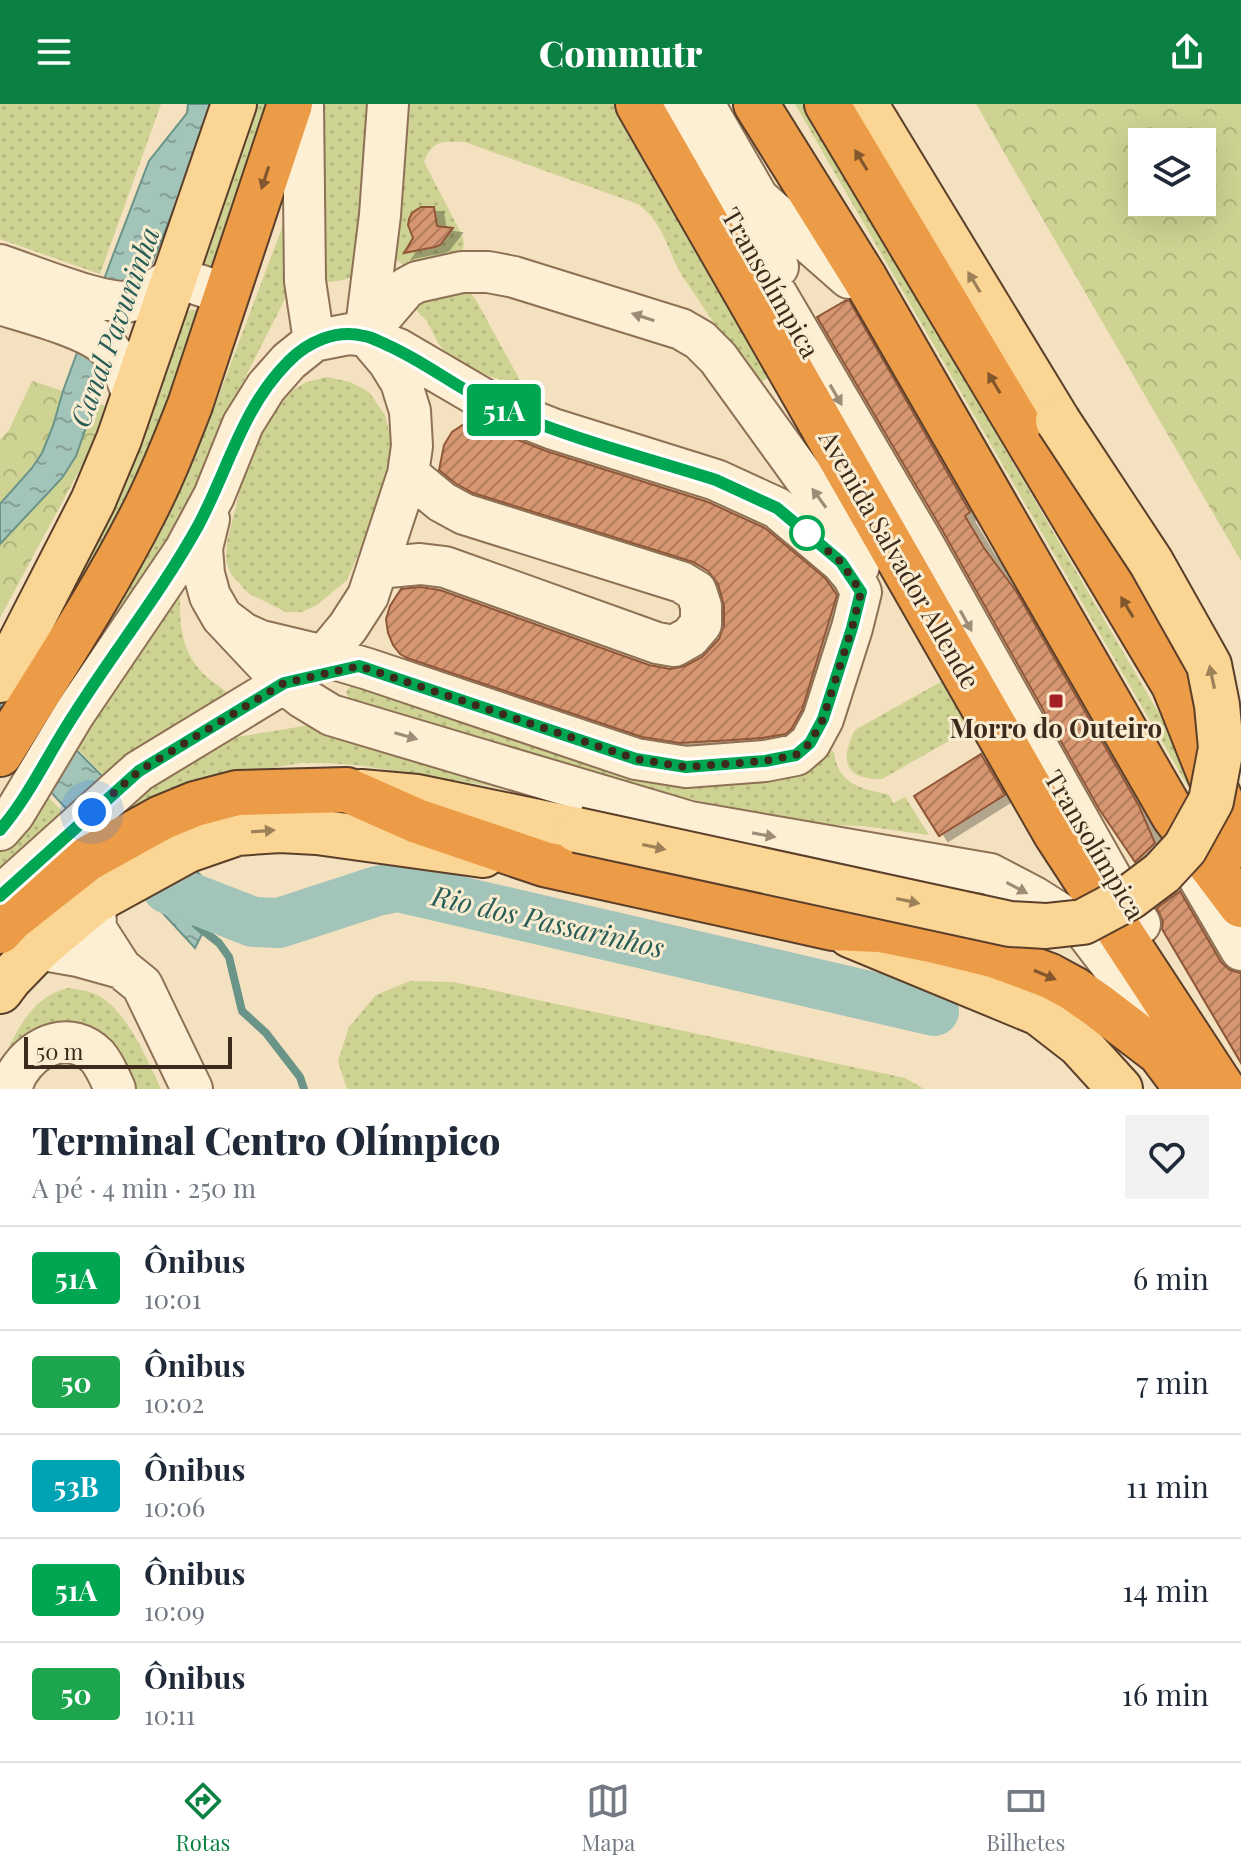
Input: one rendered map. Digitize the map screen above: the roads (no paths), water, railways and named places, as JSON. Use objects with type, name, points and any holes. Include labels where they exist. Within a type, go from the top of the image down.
[{"type":"highway","points":[[0,754],[31,686],[111,573],[172,452],[290,104]]},
{"type":"highway","name":"Avenida Salvador Allende","points":[[638,104],[1056,834],[1223,1089]]},
{"type":"highway","points":[[756,104],[864,277],[1174,816],[1241,905]]},
{"type":"highway","points":[[827,104],[1174,685],[1241,845]]},
{"type":"highway","points":[[19,940],[11,919],[86,876],[174,834],[195,804],[237,793],[347,790],[417,821],[544,864],[833,928],[880,930],[996,956],[1050,976],[1097,1005],[1160,1053],[1187,1089]]},
{"type":"main road","points":[[31,686],[93,501],[119,439],[125,378],[157,287],[234,104]]},
{"type":"main road","points":[[347,790],[417,797],[1010,924],[1046,926],[1083,922],[1130,897],[1162,873],[1185,848],[1211,801],[1221,748],[1209,665],[1151,562],[1058,421],[865,104]]},
{"type":"main road","points":[[1201,750],[1241,806]]},
{"type":"main road","points":[[174,834],[280,830],[317,832],[544,864]]},
{"type":"main road","points":[[833,928],[1039,1013],[1079,1044],[1120,1089]]},
{"type":"main road","points":[[0,991],[9,979],[19,940]]},
{"type":"street","points":[[303,104],[305,281],[314,341]]},
{"type":"street","points":[[365,336],[380,215],[388,104]]},
{"type":"street","name":"Transolímpica","points":[[665,104],[921,540],[1113,881],[1241,1083]]},
{"type":"street","points":[[704,104],[758,198],[797,328]]},
{"type":"street","points":[[740,104],[923,402],[1241,950]]},
{"type":"street","points":[[758,198],[849,278]]},
{"type":"street","points":[[0,265],[56,304],[108,348],[125,378]]},
{"type":"street","points":[[222,617],[243,633],[261,641],[341,661],[636,759],[686,767],[765,761],[796,755],[810,743],[823,719],[852,628],[861,592],[861,571],[855,554],[825,506],[718,358],[700,340],[681,329],[514,277],[488,272],[462,272],[417,282],[406,288],[365,336]]},
{"type":"street","points":[[0,304],[126,302],[157,287],[227,294]]},
{"type":"street","points":[[7,822],[31,686],[185,550],[214,496],[243,424],[266,387],[289,361],[314,341],[349,334],[365,336],[398,349],[497,407],[553,429],[716,480],[777,508],[841,562],[861,592]]},
{"type":"street","points":[[341,661],[348,627],[368,596],[378,568],[408,474],[412,446],[410,411],[401,382],[383,354],[365,336]]},
{"type":"street","points":[[378,568],[420,564],[445,567],[657,643],[674,646],[690,637],[701,624],[701,606],[696,591],[681,582],[464,514],[442,502],[408,474]]},
{"type":"street","points":[[214,496],[202,548],[210,596],[222,617],[284,683],[331,715],[690,822],[990,874],[1083,928],[1115,970],[1160,1053]]},
{"type":"street","points":[[192,1089],[142,985],[121,968],[96,929],[86,876],[139,771],[284,683],[341,661]]},
{"type":"street","points":[[195,736],[281,714],[331,715]]},
{"type":"street","points":[[0,896],[86,876]]},
{"type":"street","points":[[19,940],[121,968]]},
{"type":"street","points":[[10,1089],[19,1071],[39,1050],[57,1042],[71,1042],[89,1050],[99,1078]]},
{"type":"water","name":"Canal Pavuninha","points":[[188,104],[217,104],[95,402],[76,456],[62,478],[0,544],[0,504],[42,453],[149,161],[187,113]]},
{"type":"water","points":[[0,673],[221,896],[195,948],[0,737]]},
{"type":"waterway","name":"Rio dos Passarinhos","points":[[156,875],[168,889],[253,922],[279,923],[398,887],[934,1011]]},
{"type":"waterway","points":[[196,925],[219,943],[229,957],[242,1011],[266,1033],[300,1077],[304,1089]]},
{"type":"place","name":"Morro do Outeiro","points":[[1056,701]]}]
